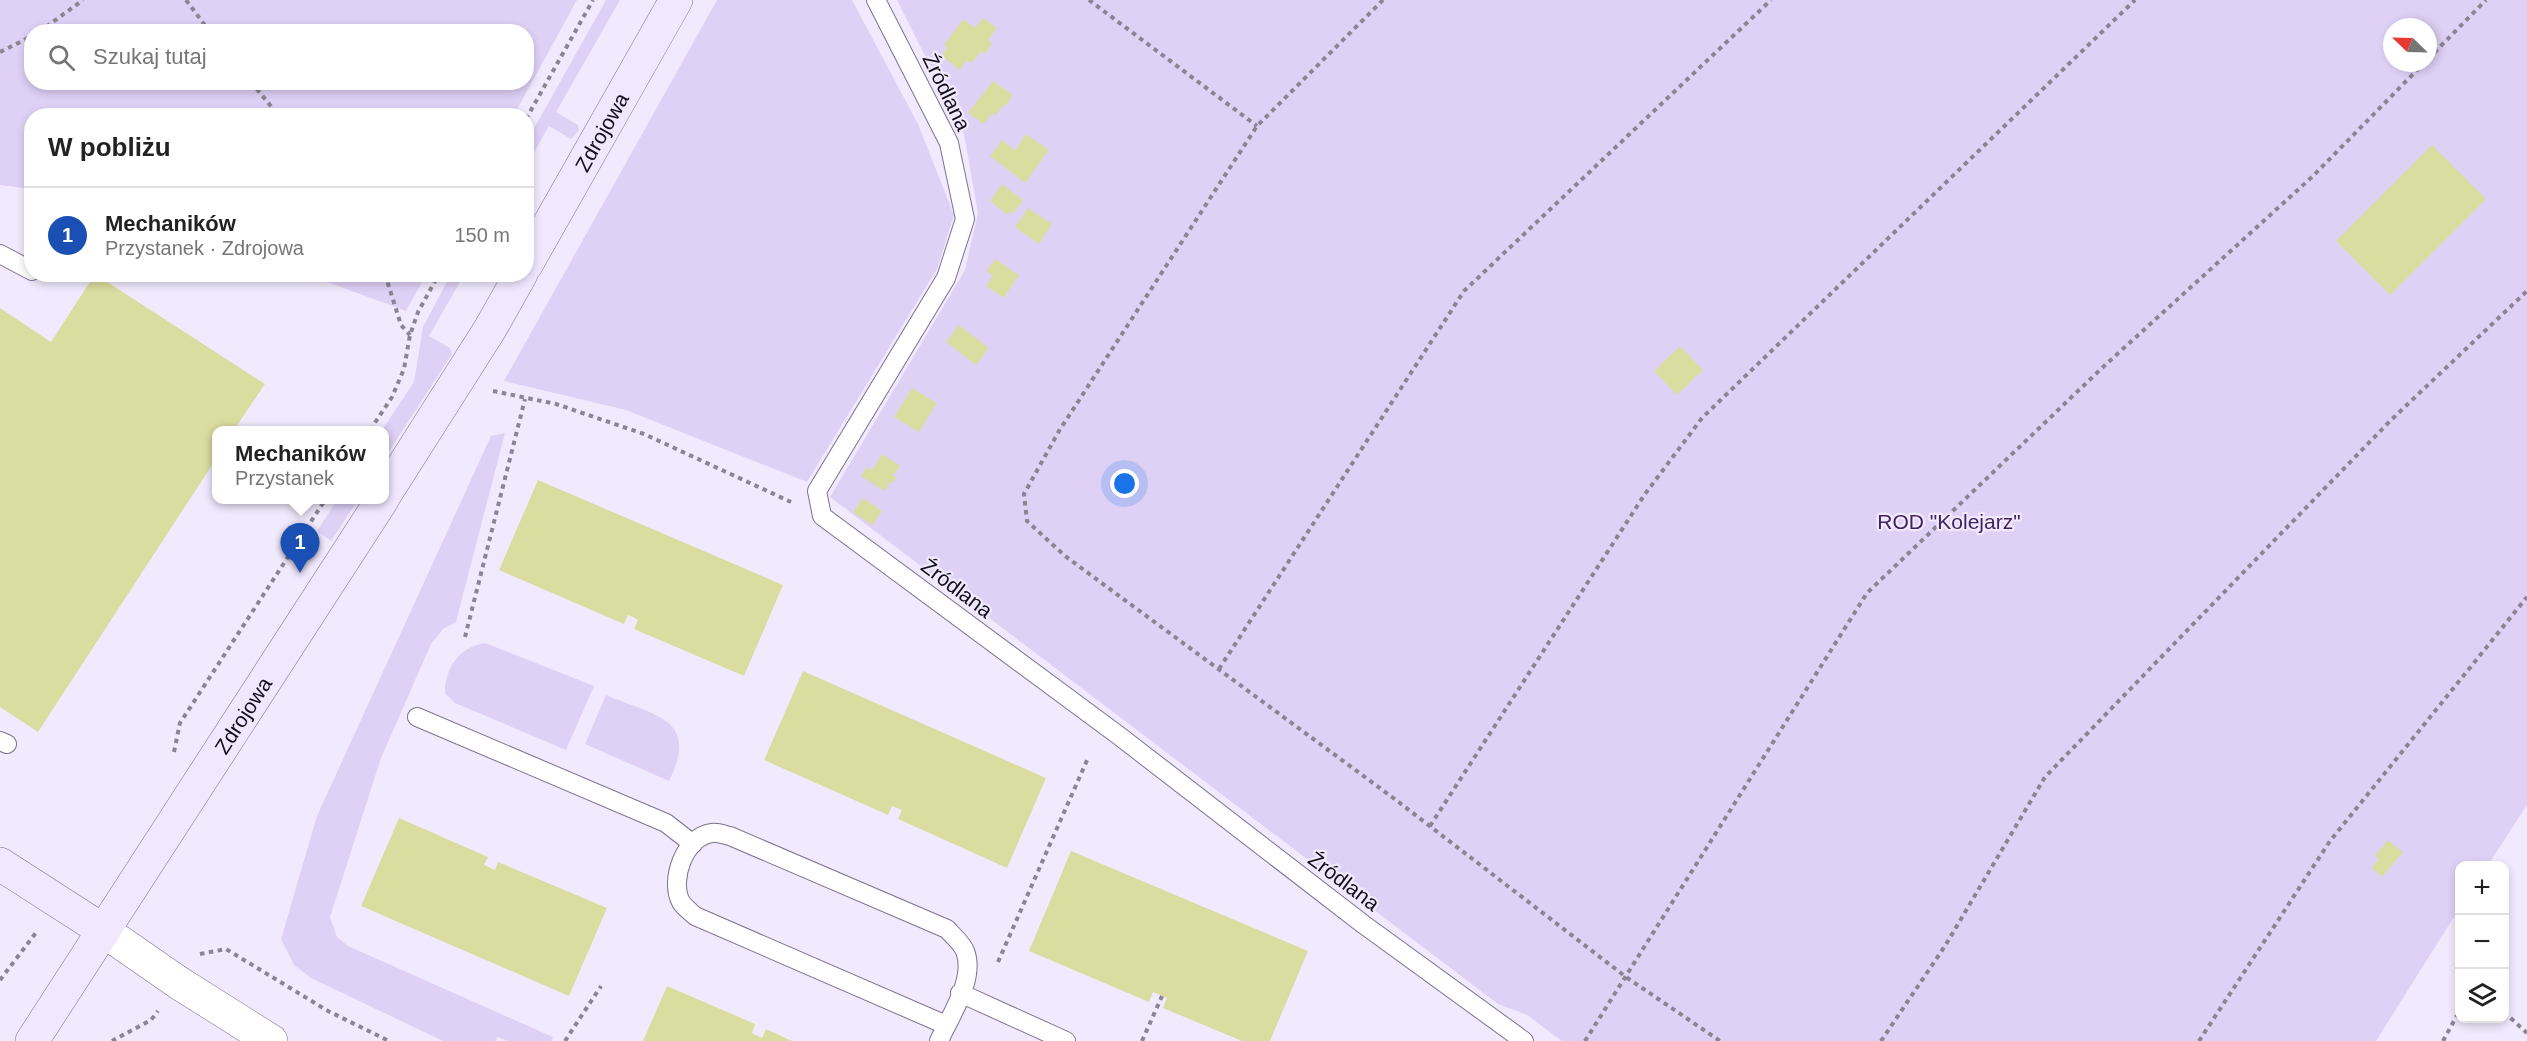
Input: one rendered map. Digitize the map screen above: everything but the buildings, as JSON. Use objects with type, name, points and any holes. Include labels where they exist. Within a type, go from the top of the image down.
[{"type":"street","name":"Zdrojowa","points":[[534,250],[676,0]]},
{"type":"street","name":"Zdrojowa","points":[[389,489],[490,329],[516,282]]},
{"type":"street","name":"Zdrojowa","points":[[32,1041],[379,504]]},
{"type":"street","points":[[0,864],[188,989],[271,1041]]},
{"type":"lane","name":"Źródlana","points":[[876,0],[949,142],[964,219],[946,278],[817,491],[822,516],[1118,735],[1363,924],[1524,1041]]},
{"type":"lane","points":[[0,254],[24,267]]},
{"type":"lane","points":[[417,717],[666,823],[693,844]]},
{"type":"lane","points":[[713,832],[730,836],[947,929],[965,949],[969,971],[943,1033],[695,916],[681,902],[677,886],[679,867],[693,844],[700,837],[713,832]]},
{"type":"lane","points":[[960,993],[1066,1041]]},
{"type":"path","points":[[50,24],[83,0]]},
{"type":"path","points":[[186,0],[204,24]]},
{"type":"path","points":[[532,108],[593,0]]},
{"type":"path","points":[[1089,0],[1257,126]]},
{"type":"path","points":[[1383,0],[1257,126],[1059,431],[1024,494],[1027,521],[1065,556],[1430,826],[1626,977],[1719,1041]]},
{"type":"path","points":[[1219,669],[1464,291],[1771,0]]},
{"type":"path","points":[[1430,826],[1646,494],[1702,418],[2135,0]]},
{"type":"path","points":[[2437,50],[2486,0]]},
{"type":"path","points":[[0,52],[24,40]]},
{"type":"path","points":[[1585,1041],[1867,593],[2103,367],[2312,177],[2415,72]]},
{"type":"path","points":[[258,90],[272,108]]},
{"type":"path","points":[[388,282],[401,325],[410,335]]},
{"type":"path","points":[[373,426],[392,397],[404,369],[410,335],[418,312],[435,282]]},
{"type":"path","points":[[1881,1041],[1945,946],[2045,777],[2391,420],[2527,291]]},
{"type":"path","points":[[503,395],[556,404],[644,434],[791,502],[818,505]]},
{"type":"path","points":[[465,636],[525,399]]},
{"type":"path","points":[[180,723],[322,504]]},
{"type":"path","points":[[2199,1041],[2330,841],[2527,597]]},
{"type":"path","points":[[994,970],[1088,758]]},
{"type":"path","points":[[0,980],[38,930]]},
{"type":"path","points":[[566,1041],[601,986]]},
{"type":"path","points":[[1142,1041],[1161,996]]},
{"type":"path","points":[[2509,1016],[2527,1033]]},
{"type":"path","points":[[2443,1041],[2455,1019]]},
{"type":"green space","points":[[0,0],[577,0],[534,78],[534,24],[24,24],[24,90],[528,90],[518,108],[24,108],[24,188],[0,185]]},
{"type":"green space","points":[[606,0],[620,0],[556,112],[578,125],[579,130],[571,139],[549,126],[534,153],[534,129]]},
{"type":"green space","points":[[717,0],[852,0],[918,124],[954,215],[937,269],[807,482],[626,410],[504,381]]},
{"type":"green space","name":"ROD \"Kolejarz\"","points":[[897,0],[2527,0],[2527,805],[2491,861],[2455,861],[2455,915],[2376,1041],[1562,1041],[1527,1015],[1498,1004],[830,497],[965,270],[978,213],[964,134]]},
{"type":"green space","points":[[327,282],[422,282],[406,311]]},
{"type":"green space","points":[[447,282],[460,282],[429,336],[450,348],[452,354],[389,451],[389,426],[385,426],[414,382],[423,327]]},
{"type":"green space","points":[[505,433],[456,622],[443,629],[431,644],[381,758],[330,917],[337,937],[348,946],[553,1037],[551,1041],[508,1041],[498,1037],[495,1041],[443,1041],[311,978],[294,965],[281,939],[317,816],[491,436]]},
{"type":"green space","points":[[334,504],[355,504],[331,541],[317,531]]},
{"type":"green space","points":[[485,643],[594,686],[566,750],[455,703],[445,693],[448,675],[455,660],[468,649]]},
{"type":"green space","points":[[606,695],[656,715],[668,722],[676,732],[679,744],[677,760],[669,781],[585,744]]},
{"type":"place","name":"Mechaników","points":[[300,573]]}]
